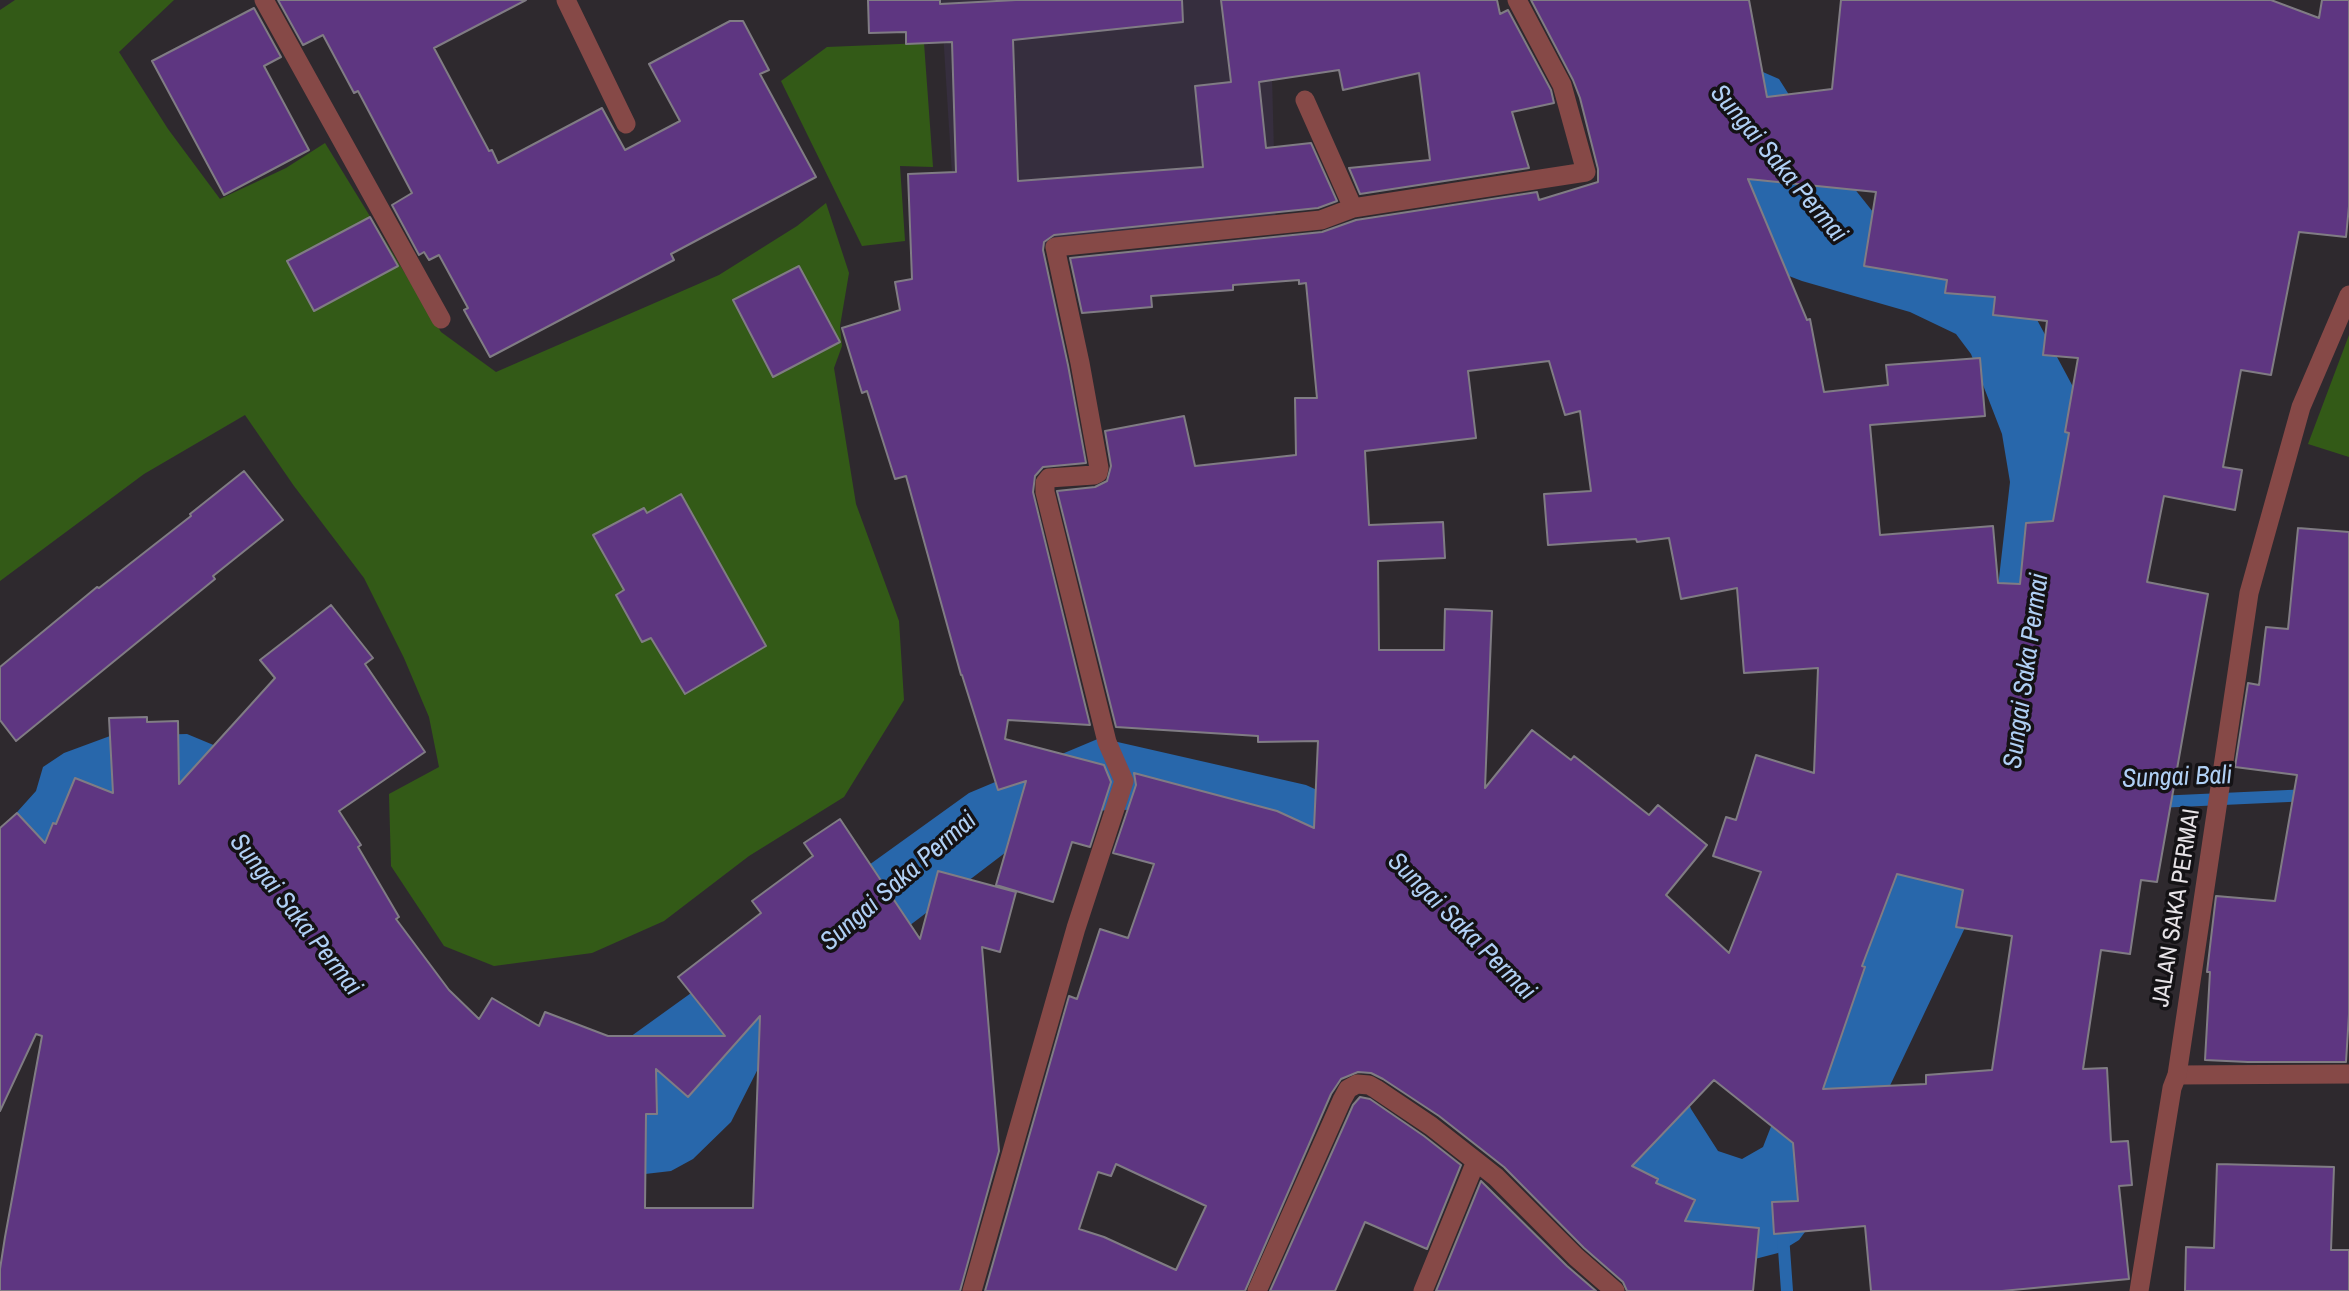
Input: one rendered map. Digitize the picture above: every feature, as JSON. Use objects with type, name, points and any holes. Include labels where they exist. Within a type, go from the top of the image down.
[{"type":"street","points":[[264,0],[442,319]]},
{"type":"street","points":[[566,0],[626,124]]},
{"type":"street","points":[[972,1291],[1076,928],[1124,781],[1107,742],[1045,492],[1045,483],[1049,478],[1094,475],[1099,468],[1055,247],[1321,220],[1353,208],[1586,172],[1562,85],[1517,0]]},
{"type":"street","points":[[1305,100],[1353,208]]},
{"type":"street","name":"JALAN SAKA PERMAI","points":[[2139,1291],[2172,1088],[2177,1075],[2249,593],[2301,407],[2349,295]]},
{"type":"street","points":[[2177,1075],[2349,1074]]},
{"type":"street","points":[[1257,1291],[1348,1089],[1357,1084],[1369,1085],[1432,1126],[1496,1177],[1576,1257],[1615,1291]]},
{"type":"street","points":[[1423,1291],[1476,1161]]},
{"type":"shaded area","points":[[941,0],[1270,0],[1276,230],[957,253]]},
{"type":"green space","points":[[15,0],[174,0],[119,52],[168,129],[220,199],[286,168],[325,143],[441,332],[496,372],[719,275],[797,226],[826,203],[849,273],[840,326],[842,346],[834,368],[856,504],[899,621],[904,700],[844,797],[749,856],[664,921],[592,953],[494,966],[444,946],[391,866],[389,794],[439,767],[429,717],[404,658],[364,578],[294,486],[245,415],[144,474],[0,581],[0,10]]},
{"type":"green space","points":[[924,43],[933,167],[900,166],[905,241],[862,246],[781,81],[827,47]]},
{"type":"green space","points":[[2349,335],[2349,457],[2308,444]]},
{"type":"water","name":"Sungai Saka Permai","points":[[1597,0],[1779,79],[1826,153],[1881,222],[2020,288],[2079,398],[2046,757],[1848,1174],[1799,1240],[1778,1253],[1755,1259],[1728,1259],[1159,809],[1083,811],[1035,830],[796,1012],[767,1051],[731,1122],[693,1159],[671,1171],[645,1174],[48,876],[0,831],[36,791],[43,767],[64,753],[110,736],[187,734],[276,771],[471,1046],[573,1078],[969,793],[1100,738],[1306,785],[1394,825],[1682,1086],[1691,1109],[1718,1151],[1742,1159],[1763,1147],[1817,1009],[1991,648],[2010,482],[2002,434],[1971,354],[1956,334],[1910,312],[1802,281],[1755,263]]},
{"type":"building","points":[[278,0],[526,0],[434,48],[498,163],[602,108],[625,150],[680,121],[649,64],[730,21],[743,21],[769,70],[760,74],[816,177],[671,254],[674,260],[490,357],[464,310],[468,308],[439,255],[429,260],[424,252],[419,255],[392,205],[412,193],[358,91],[354,93],[323,35],[303,45]]},
{"type":"building","points":[[868,0],[940,0],[940,4],[1016,0],[1182,0],[1183,22],[1013,40],[1018,181],[1203,167],[1195,86],[1231,82],[1221,0],[1497,0],[1500,14],[1508,10],[1551,90],[1554,103],[1512,112],[1529,168],[1360,194],[1349,168],[1430,160],[1419,73],[1343,90],[1339,70],[1259,82],[1266,148],[1311,143],[1337,201],[1318,208],[1054,235],[1044,242],[1043,250],[1086,463],[1043,467],[1035,476],[1033,492],[1090,725],[1008,720],[1005,739],[1104,765],[1111,782],[1090,847],[1072,842],[1053,902],[996,885],[1026,781],[998,790],[961,675],[906,476],[895,479],[867,391],[862,393],[842,328],[900,310],[895,282],[912,279],[908,174],[956,172],[952,42],[906,44],[906,32],[869,33]]},
{"type":"building","points":[[1531,0],[1749,0],[1767,97],[1832,89],[1841,0],[2271,0],[2319,18],[2322,0],[2349,0],[2349,206],[2346,237],[2299,232],[2271,375],[2241,370],[2223,467],[2242,470],[2235,510],[2164,496],[2147,582],[2208,594],[2157,882],[2141,880],[2130,954],[2101,950],[2083,1069],[2107,1068],[2111,1142],[2128,1141],[2132,1185],[2119,1186],[2129,1279],[2002,1291],[1871,1291],[1865,1226],[1774,1234],[1772,1202],[1798,1201],[1793,1143],[1714,1080],[1632,1166],[1658,1179],[1656,1183],[1695,1200],[1685,1221],[1759,1228],[1753,1291],[1627,1291],[1623,1282],[1584,1248],[1504,1167],[1439,1116],[1383,1079],[1371,1073],[1358,1072],[1341,1079],[1331,1094],[1245,1291],[985,1291],[1069,996],[1077,999],[1100,929],[1128,938],[1154,864],[1113,853],[1136,785],[1134,773],[1277,811],[1314,828],[1318,741],[1258,742],[1258,736],[1116,727],[1057,491],[1095,487],[1107,481],[1111,466],[1105,431],[1184,416],[1195,466],[1296,455],[1295,398],[1317,398],[1306,283],[1299,284],[1299,280],[1233,285],[1233,290],[1151,296],[1152,307],[1082,313],[1070,258],[1322,232],[1356,220],[1537,192],[1539,200],[1598,182],[1598,169],[1573,80]],"holes":[[[1748,179],[1876,192],[1864,266],[1947,280],[1945,293],[1995,297],[1993,315],[2047,321],[2043,355],[2078,358],[2065,432],[2069,433],[2053,521],[2026,523],[2020,584],[1998,583],[1993,526],[1880,535],[1870,425],[1985,416],[1980,358],[1886,365],[1888,385],[1824,392],[1810,319],[1807,320]],[[1549,361],[1565,415],[1580,411],[1591,491],[1544,494],[1548,545],[1636,539],[1637,542],[1669,538],[1681,599],[1737,588],[1744,673],[1818,668],[1814,773],[1756,755],[1736,820],[1726,817],[1713,856],[1761,872],[1729,953],[1666,895],[1707,845],[1658,805],[1649,815],[1574,756],[1571,760],[1532,730],[1485,788],[1492,611],[1445,609],[1444,650],[1379,650],[1378,561],[1445,558],[1443,522],[1369,525],[1365,451],[1476,438],[1468,371]],[[1897,874],[1963,890],[1956,927],[2012,936],[1992,1070],[1926,1075],[1926,1084],[1823,1089],[1865,967],[1862,966]],[[1116,1164],[1206,1206],[1176,1270],[1104,1237],[1079,1229],[1098,1172],[1111,1176]]]},
{"type":"building","points":[[254,8],[281,57],[264,66],[309,150],[224,195],[152,61]]},
{"type":"building","points":[[370,217],[398,266],[314,311],[287,261]]},
{"type":"building","points":[[799,266],[840,342],[773,377],[733,300]]},
{"type":"building","points":[[244,471],[283,520],[16,741],[0,720],[0,667]]},
{"type":"building","points":[[681,494],[766,646],[685,694],[651,638],[642,642],[616,595],[624,590],[593,535],[644,508],[647,513]]},
{"type":"building","points":[[2298,528],[2349,532],[2349,1014],[2346,1062],[2205,1060],[2210,972],[2207,972],[2216,896],[2275,901],[2297,775],[2235,767],[2248,683],[2259,685],[2266,627],[2288,629]]},
{"type":"building","points":[[331,605],[373,658],[365,664],[425,752],[339,811],[361,845],[358,847],[399,917],[396,919],[449,990],[479,1019],[492,998],[539,1026],[545,1012],[608,1036],[725,1036],[678,977],[761,913],[752,901],[813,856],[804,843],[840,819],[920,939],[938,871],[1016,892],[1000,952],[982,947],[999,1151],[960,1291],[0,1291],[5,1237],[42,1036],[36,1034],[0,1111],[0,828],[17,813],[45,843],[75,778],[113,793],[109,718],[147,717],[147,722],[178,721],[179,784],[275,678],[260,660]],"holes":[[[760,1016],[753,1208],[645,1208],[646,1114],[657,1114],[656,1069],[688,1097]]]},
{"type":"building","points":[[1360,1097],[1370,1099],[1461,1165],[1427,1249],[1365,1222],[1335,1291],[1270,1291],[1353,1105]]},
{"type":"building","points":[[2217,1164],[2334,1167],[2331,1250],[2349,1250],[2349,1291],[2185,1291],[2186,1247],[2214,1248]]},
{"type":"building","points":[[1481,1181],[1567,1266],[1596,1291],[1436,1291]]},
{"type":"waterway","name":"Sungai Bali","points":[[2157,802],[2310,795]]},
{"type":"waterway","points":[[1783,1235],[1787,1291]]}]
